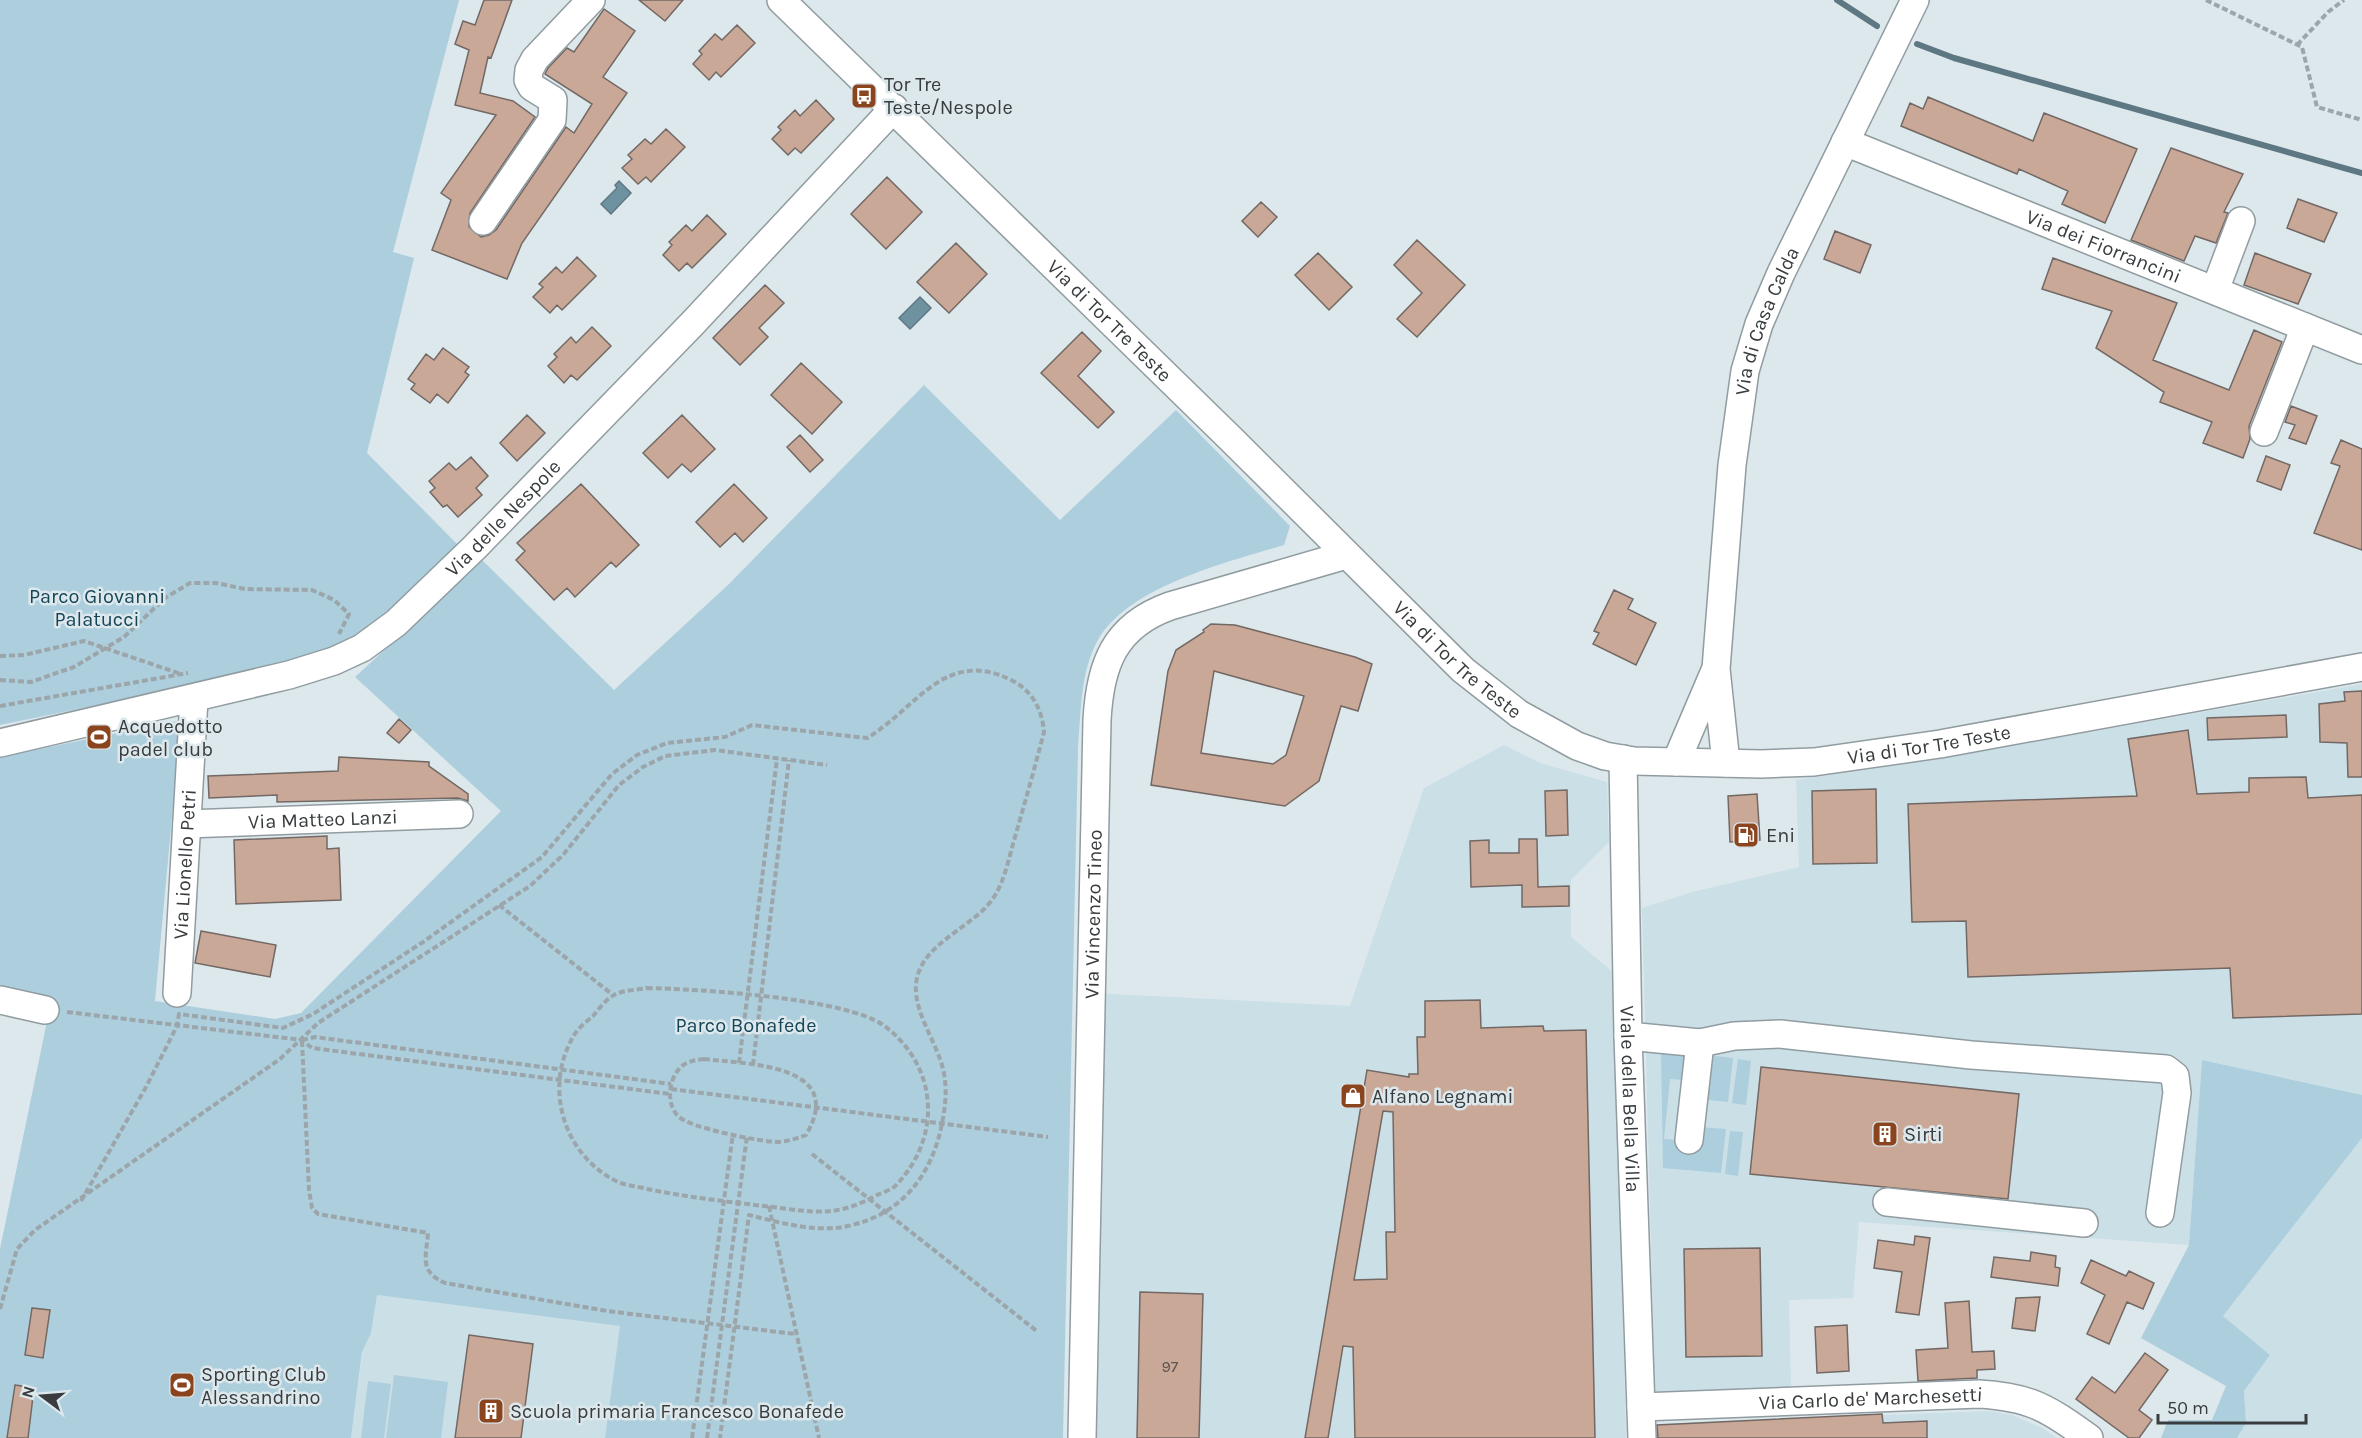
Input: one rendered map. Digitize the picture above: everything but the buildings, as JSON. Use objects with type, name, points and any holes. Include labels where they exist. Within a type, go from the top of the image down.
[{"type":"street","points":[[483,221],[552,120],[553,100],[532,87],[528,80],[532,64],[591,0]]},
{"type":"street","name":"Via di Tor Tre Teste","points":[[781,0],[894,108],[1449,658],[1501,701],[1567,742],[1597,753],[1623,759],[1726,763],[1814,762],[1940,744],[2362,667]]},
{"type":"street","name":"Via di Casa Calda","points":[[1726,763],[1716,669],[1731,465],[1745,371],[1757,330],[1771,295],[1915,0]]},
{"type":"street","name":"Via delle Nespole","points":[[0,742],[194,699],[334,661],[362,648],[389,628],[475,548],[676,341],[894,108]]},
{"type":"street","name":"Via dei Fiorrancini","points":[[1845,142],[2362,350]]},
{"type":"street","points":[[2215,291],[2241,221]]},
{"type":"street","points":[[2264,432],[2305,327]]},
{"type":"street","name":"Via Vincenzo Tineo","points":[[1082,1438],[1097,720],[1102,674],[1116,646],[1145,616],[1170,606],[1346,555]]},
{"type":"street","name":"Via di Casa Calda","points":[[1677,762],[1716,669]]},
{"type":"street","name":"Via Lionello Petri","points":[[177,993],[194,699]]},
{"type":"street","name":"Viale della Bella Villa","points":[[1623,759],[1628,1036],[1642,1438]]},
{"type":"street","name":"Via Matteo Lanzi","points":[[187,824],[459,814]]},
{"type":"street","points":[[0,1000],[45,1010]]},
{"type":"street","points":[[1628,1036],[1700,1043],[1747,1034],[1780,1034],[1971,1055],[2166,1069],[2175,1076],[2177,1093],[2160,1213]]},
{"type":"street","points":[[1689,1140],[1700,1043]]},
{"type":"street","points":[[1887,1202],[2084,1223]]},
{"type":"street","name":"Via Carlo de' Marchesetti","points":[[1641,1407],[1979,1394],[2013,1396],[2045,1407],[2089,1438]]},
{"type":"path","points":[[2206,0],[2302,47],[2317,107],[2362,120]]},
{"type":"path","points":[[2297,45],[2336,4],[2344,0]]},
{"type":"path","points":[[0,681],[31,682],[74,667],[124,637],[165,598],[190,583],[216,583],[245,589],[312,590],[334,600],[349,614],[333,639]]},
{"type":"path","points":[[0,656],[24,655],[78,641],[182,674]]},
{"type":"path","points":[[81,1201],[140,1097],[177,1026],[179,1014],[282,1028],[313,1014],[423,942],[542,857],[612,774],[637,755],[667,743],[725,737],[752,725],[867,738],[883,729],[923,691],[943,678],[968,670],[1002,675],[1021,685],[1034,699],[1042,715],[1044,732],[1011,850],[994,898],[978,915],[930,955],[918,973],[916,989],[919,1010],[932,1036],[944,1070],[946,1096],[938,1149],[923,1176],[909,1194],[886,1212],[847,1226],[820,1229],[749,1215],[720,1438]]},
{"type":"path","points":[[0,706],[193,672]]},
{"type":"path","points":[[0,1309],[17,1249],[35,1230],[81,1201],[280,1059],[318,1023],[530,886],[563,855],[620,785],[644,766],[665,756],[715,750],[827,765]]},
{"type":"path","points":[[739,1063],[777,759]]},
{"type":"path","points":[[753,1065],[789,760]]},
{"type":"path","points":[[499,905],[613,995]]},
{"type":"path","points":[[647,988],[748,996],[858,1013],[882,1024],[903,1043],[924,1075],[930,1115],[922,1146],[898,1185],[855,1208],[820,1212],[724,1201],[619,1182],[589,1163],[567,1131],[557,1090],[560,1069],[574,1035],[613,995],[647,988]]},
{"type":"path","points":[[45,1010],[302,1040],[315,1037],[560,1069],[816,1109],[1048,1137]]},
{"type":"path","points":[[302,1040],[312,1048],[670,1094]]},
{"type":"path","points":[[302,1040],[309,1190],[312,1208],[318,1214],[428,1233],[426,1267],[432,1276],[446,1283],[607,1311],[795,1334]]},
{"type":"path","points":[[704,1059],[753,1065],[801,1077],[816,1097],[816,1109],[806,1135],[778,1142],[703,1129],[678,1116],[671,1105],[671,1086],[675,1074],[692,1061],[704,1059]]},
{"type":"path","points":[[692,1438],[733,1133]]},
{"type":"path","points":[[707,1438],[747,1136]]},
{"type":"path","points":[[812,1154],[1038,1332]]},
{"type":"path","points":[[769,1206],[819,1438]]},
{"type":"shaded area","points":[[619,181],[631,193],[611,214],[601,204],[617,188],[615,185]]},
{"type":"shaded area","points":[[920,297],[931,308],[910,329],[899,318]]},
{"type":"shaded area","points":[[2362,684],[2362,1095],[2202,1060],[2189,1245],[1859,1222],[1853,1298],[1789,1300],[1791,1389],[1655,1395],[1642,908],[1692,892],[1799,867],[1796,780],[1921,762]]},
{"type":"shaded area","name":"Alfano Legnami","points":[[1504,745],[1540,763],[1607,782],[1609,842],[1571,880],[1571,937],[1614,973],[1626,1438],[1082,1438],[1091,993],[1350,1006],[1424,788]]},
{"type":"shaded area","points":[[2362,1138],[2362,1438],[2237,1438],[2246,1423],[2244,1391],[2270,1355],[2223,1316]]},
{"type":"shaded area","points":[[377,1295],[621,1326],[605,1438],[351,1438],[363,1349],[371,1333]]},
{"type":"shaded area","points":[[1988,1411],[2012,1415],[2042,1428],[2057,1438],[1654,1438],[1654,1424]]},
{"type":"green space","name":"Parco Giovanni Palatucci","points":[[0,0],[459,0],[393,252],[414,258],[367,453],[459,546],[367,632],[324,656],[0,725]]},
{"type":"green space","name":"Parco Bonafede","points":[[924,385],[1060,520],[1176,410],[1290,526],[1284,545],[1209,568],[1156,591],[1132,605],[1113,621],[1098,640],[1088,665],[1082,693],[1078,748],[1063,1438],[605,1438],[620,1326],[377,1295],[371,1333],[362,1352],[351,1438],[0,1438],[0,1249],[52,997],[0,985],[0,757],[181,720],[155,1001],[275,1019],[301,1013],[501,811],[355,677],[482,560],[614,690],[728,585]]},
{"type":"green space","points":[[1661,1052],[1687,1056],[1684,1080],[1670,1079],[1664,1139],[1678,1140],[1677,1147],[1695,1149],[1698,1127],[1726,1129],[1721,1173],[1663,1168]]},
{"type":"green space","points":[[1706,1055],[1733,1058],[1728,1102],[1701,1099]]},
{"type":"green space","points":[[1738,1059],[1751,1061],[1746,1105],[1732,1103]]},
{"type":"green space","points":[[2202,1060],[2362,1095],[2362,1138],[2223,1316],[2270,1355],[2244,1391],[2246,1423],[2237,1438],[2161,1438],[2168,1420],[2212,1420],[2226,1386],[2141,1338],[2189,1245]]},
{"type":"green space","points":[[1730,1131],[1743,1132],[1738,1176],[1725,1174]]},
{"type":"green space","points":[[394,1375],[448,1382],[441,1438],[386,1438]]},
{"type":"green space","points":[[368,1381],[391,1384],[384,1438],[361,1438]]},
{"type":"waterway","points":[[1837,0],[1877,26]]},
{"type":"waterway","points":[[1917,44],[1954,58],[2362,173]]},
{"type":"place","name":"Tor Tre Teste/Nespole","points":[[864,96]]},
{"type":"place","name":"Acquedotto padel club","points":[[99,737]]},
{"type":"place","name":"Eni","points":[[1746,835]]},
{"type":"place","name":"Alfano Legnami","points":[[1353,1096]]},
{"type":"place","name":"Sirti","points":[[1885,1134]]},
{"type":"place","name":"Sporting Club Alessandrino","points":[[182,1385]]},
{"type":"place","name":"Scuola primaria Francesco Bonafede","points":[[491,1411]]}]
